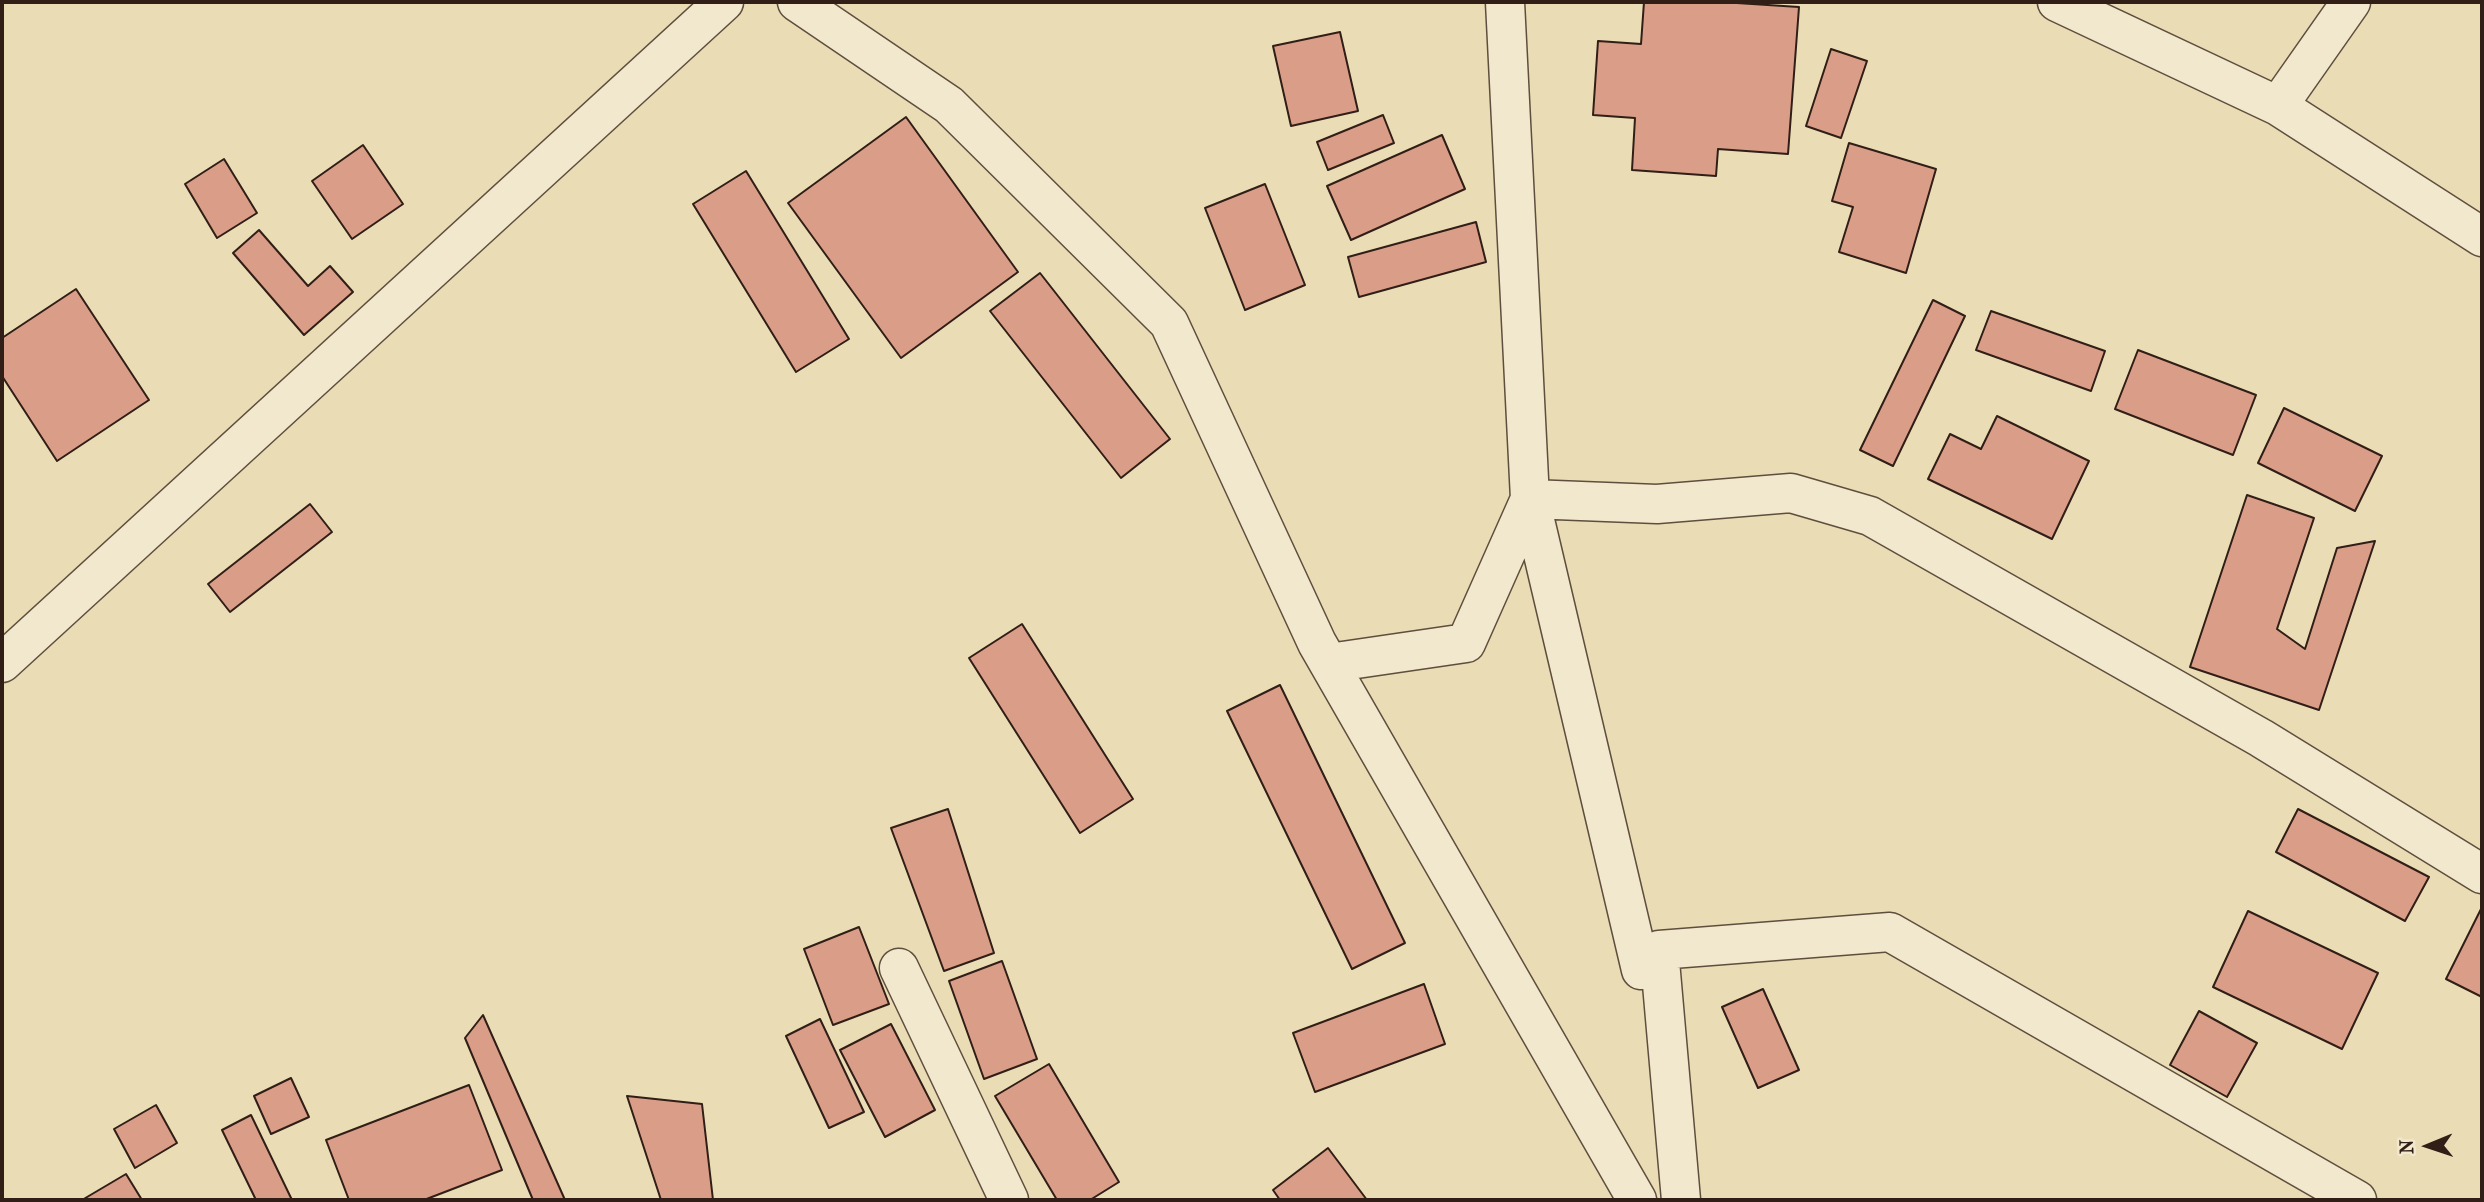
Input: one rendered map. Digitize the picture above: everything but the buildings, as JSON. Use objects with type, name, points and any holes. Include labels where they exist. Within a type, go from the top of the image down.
[{"type":"street","points":[[2,663],[723,2]]},
{"type":"street","points":[[797,2],[949,105],[1169,323],[1311,630],[1637,1200]]},
{"type":"street","points":[[1505,2],[1530,499],[1641,970],[1659,950],[1890,932],[2357,1200]]},
{"type":"street","points":[[2057,2],[2278,106],[2482,237]]},
{"type":"street","points":[[2278,106],[2351,2]]},
{"type":"street","points":[[1530,499],[1657,503],[1791,493],[1870,516],[2261,738],[2482,874]]},
{"type":"street","points":[[1329,663],[1466,643],[1530,499]]},
{"type":"street","points":[[1659,950],[1681,1200]]},
{"type":"street","points":[[899,968],[1009,1200]]}]
